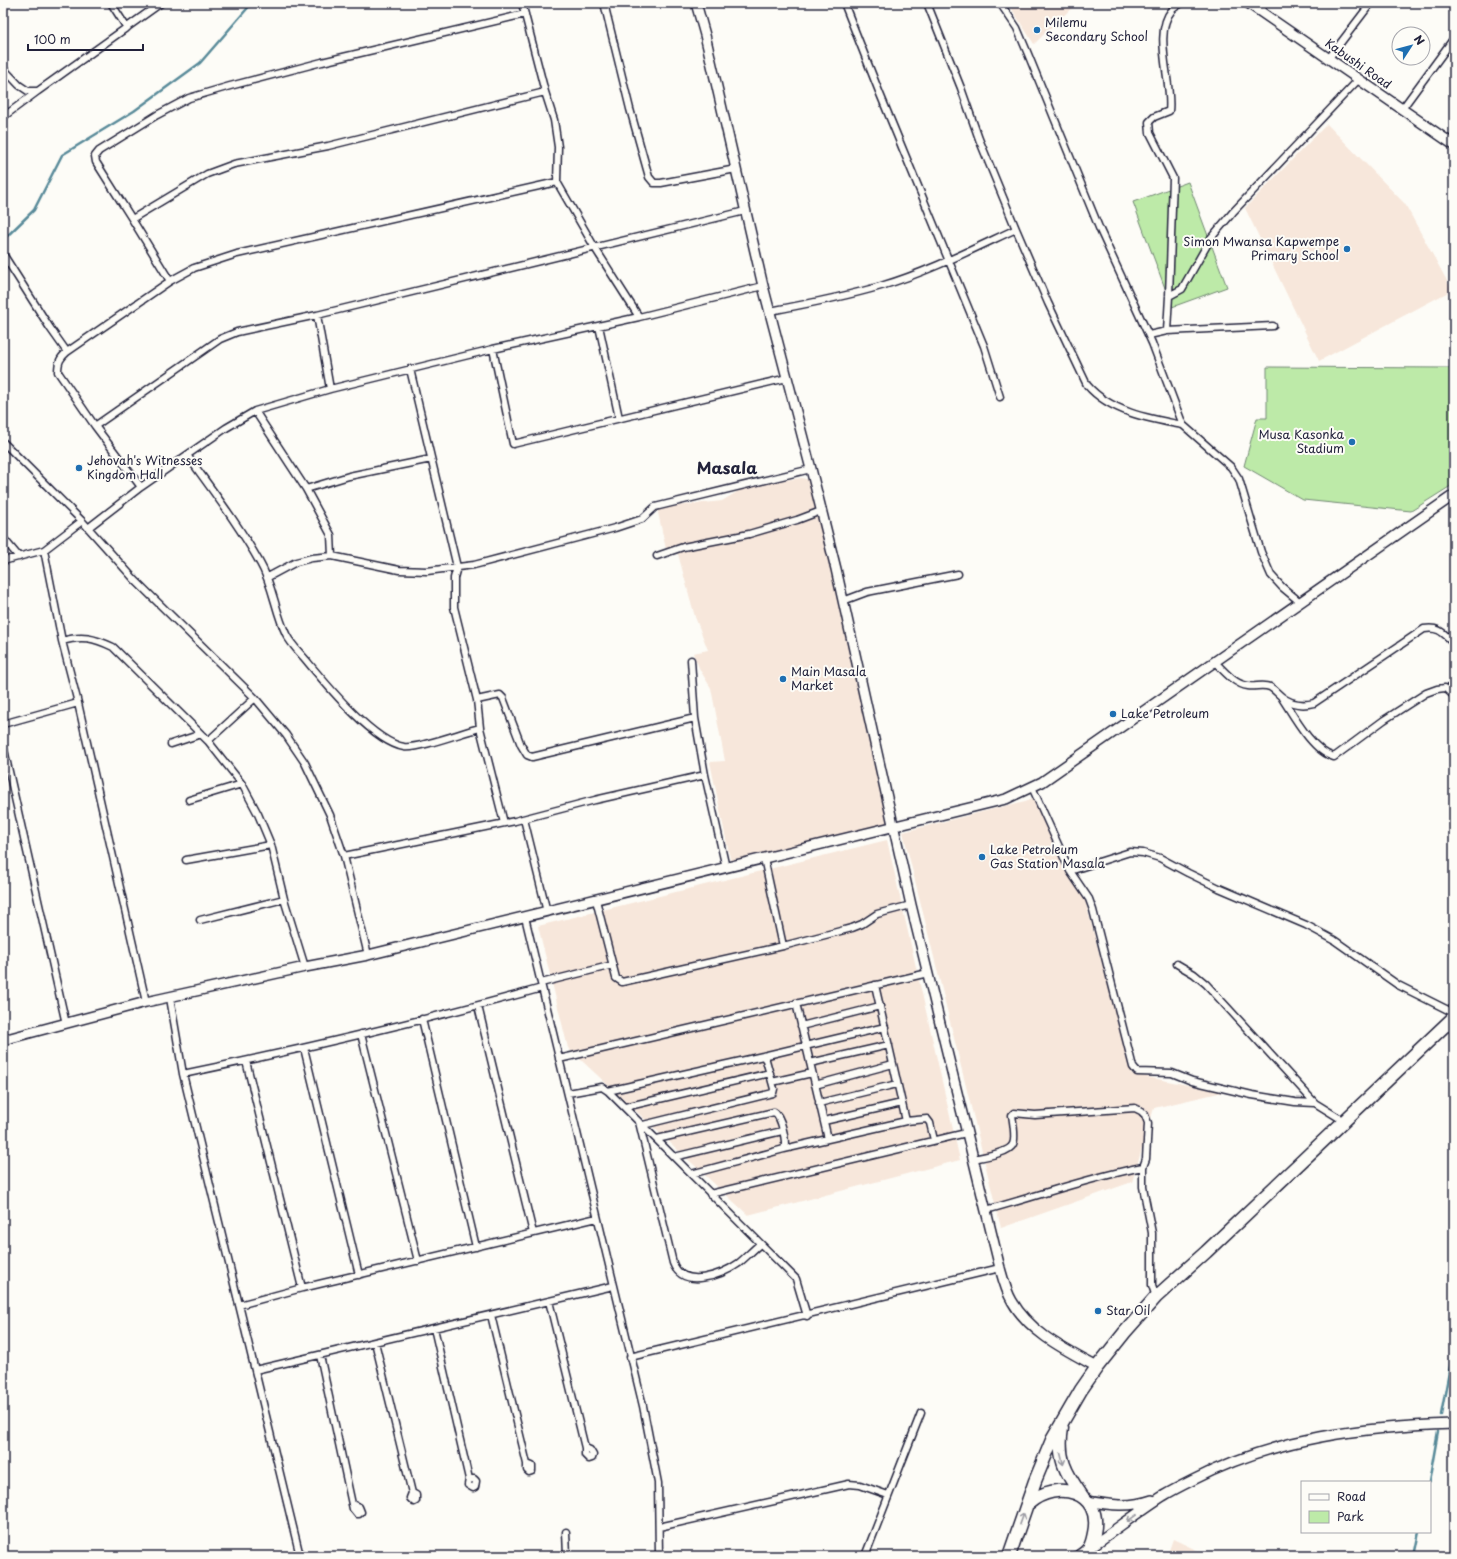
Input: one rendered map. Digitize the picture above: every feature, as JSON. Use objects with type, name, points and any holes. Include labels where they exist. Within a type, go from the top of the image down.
[{"type":"highway","points":[[1009,1556],[1029,1503],[1040,1467],[1052,1440],[1081,1390],[1125,1332],[1156,1298],[1454,1017]]},
{"type":"highway","points":[[1063,1421],[1060,1455],[1068,1475],[1092,1510],[1095,1523],[1093,1539],[1084,1552]]},
{"type":"highway","points":[[1029,1503],[1041,1494],[1049,1491],[1064,1490],[1085,1499]]},
{"type":"street","points":[[111,3],[127,28]]},
{"type":"street","points":[[3,116],[161,3]]},
{"type":"street","points":[[522,3],[545,92],[554,120],[558,147],[557,182],[595,248],[639,317]]},
{"type":"street","points":[[604,3],[630,109],[649,177],[654,182],[661,184],[736,169]]},
{"type":"street","points":[[696,3],[705,35],[763,286],[811,469],[843,601],[911,905],[1000,1268],[1012,1301],[1025,1319],[1043,1336],[1097,1367]]},
{"type":"street","points":[[844,3],[948,261],[960,286],[984,346],[1000,397]]},
{"type":"street","points":[[927,3],[961,88],[979,139],[1016,229],[1086,385],[1095,395],[1108,404],[1150,419],[1183,425]]},
{"type":"street","points":[[1000,3],[1017,28],[1098,224],[1149,336],[1183,425],[1231,467],[1239,480],[1271,575],[1282,587],[1300,602]]},
{"type":"street","points":[[1166,331],[1170,296],[1173,178],[1150,133],[1149,122],[1154,116],[1169,111],[1171,100],[1165,69],[1163,30],[1171,10],[1182,3]]},
{"type":"street","name":"Kabushi Road","points":[[1248,3],[1454,145]]},
{"type":"street","points":[[1259,11],[1265,3]]},
{"type":"street","points":[[1329,58],[1371,3]]},
{"type":"street","points":[[170,281],[96,162],[95,156],[99,151],[157,115],[189,98],[230,86],[525,14]]},
{"type":"street","points":[[1402,109],[1454,38]]},
{"type":"street","points":[[3,68],[19,86],[28,91],[38,91]]},
{"type":"street","points":[[1170,296],[1182,289],[1211,238],[1359,79]]},
{"type":"street","points":[[132,219],[207,174],[234,164],[328,146],[545,92]]},
{"type":"street","points":[[141,487],[95,426],[58,372],[60,358],[68,352],[170,281],[194,268],[237,254],[557,182]]},
{"type":"street","points":[[95,426],[220,339],[237,332],[317,315],[745,212]]},
{"type":"street","points":[[770,311],[841,298],[881,286],[948,261],[1016,229]]},
{"type":"street","points":[[3,254],[46,322],[68,352]]},
{"type":"street","points":[[88,528],[141,487],[226,428],[255,411],[330,388],[493,349],[639,317],[763,286]]},
{"type":"street","points":[[317,315],[330,388]]},
{"type":"street","points":[[599,326],[619,418]]},
{"type":"street","points":[[1149,336],[1166,331],[1273,326]]},
{"type":"street","points":[[493,349],[514,444],[787,378]]},
{"type":"street","points":[[410,369],[457,567],[454,578],[454,607],[477,700],[480,728],[504,823]]},
{"type":"street","points":[[255,411],[306,489],[331,536],[332,556]]},
{"type":"street","points":[[3,442],[82,521],[135,580],[255,698],[286,735],[305,763],[330,815],[344,856],[368,955]]},
{"type":"street","points":[[187,455],[240,530],[268,577],[286,636],[326,683],[375,733],[389,742],[404,747],[417,747],[480,728]]},
{"type":"street","points":[[306,489],[349,476],[431,459]]},
{"type":"street","points":[[268,577],[296,562],[312,558],[332,556],[399,570],[427,571],[474,565],[615,528],[642,519],[655,507],[811,469]]},
{"type":"street","points":[[3,1040],[146,1002],[170,998],[305,967],[368,955],[1006,799],[1042,782],[1454,495]]},
{"type":"street","points":[[657,556],[683,547],[748,534],[821,511]]},
{"type":"street","points":[[3,561],[44,550],[82,521]]},
{"type":"street","points":[[3,538],[19,557]]},
{"type":"street","points":[[44,550],[62,641],[78,704],[146,1002]]},
{"type":"street","points":[[843,601],[867,592],[958,574]]},
{"type":"street","points":[[1282,698],[1304,706],[1314,703],[1424,629],[1432,628],[1439,630],[1454,643]]},
{"type":"street","points":[[62,641],[85,637],[100,641],[113,647],[208,740],[242,784],[258,814],[271,845],[284,899],[305,967]]},
{"type":"street","points":[[691,660],[694,718],[726,868]]},
{"type":"street","points":[[1214,661],[1239,684],[1271,687],[1282,698],[1306,735],[1328,756],[1334,757],[1384,720],[1426,693],[1437,688],[1445,688],[1454,696]]},
{"type":"street","points":[[477,700],[500,695],[503,698],[521,744],[527,755],[532,757],[694,718]]},
{"type":"street","points":[[208,740],[255,698]]},
{"type":"street","points":[[3,724],[78,704]]},
{"type":"street","points":[[171,744],[201,734]]},
{"type":"street","points":[[3,745],[66,1024]]},
{"type":"street","points":[[344,856],[504,823],[595,800],[705,775]]},
{"type":"street","points":[[189,800],[242,784]]},
{"type":"street","points":[[1032,786],[1070,870],[1089,899],[1093,910],[1135,1070],[1137,1072],[1172,1073],[1192,1081],[1252,1095],[1295,1102],[1315,1103]]},
{"type":"street","points":[[524,818],[547,912]]},
{"type":"street","points":[[186,860],[271,845]]},
{"type":"street","points":[[1070,870],[1130,852],[1143,853],[1160,858],[1219,888],[1306,925],[1334,940],[1398,985],[1454,1013]]},
{"type":"street","points":[[764,858],[783,946]]},
{"type":"street","points":[[200,920],[284,899]]},
{"type":"street","points":[[596,900],[612,965],[618,981],[627,982],[783,946],[852,928],[862,924],[877,914],[911,905]]},
{"type":"street","points":[[525,917],[655,1463],[658,1482],[660,1527],[659,1556]]},
{"type":"street","points":[[1177,964],[1194,974],[1206,984],[1315,1103],[1344,1121]]},
{"type":"street","points":[[183,1074],[304,1048],[478,1006],[612,965]]},
{"type":"street","points":[[559,1058],[928,973]]},
{"type":"street","points":[[875,985],[906,1121]]},
{"type":"street","points":[[170,998],[183,1074],[300,1556]]},
{"type":"street","points":[[796,1003],[828,1139]]},
{"type":"street","points":[[478,1006],[533,1233]]},
{"type":"street","points":[[801,1026],[880,1006]]},
{"type":"street","points":[[422,1019],[476,1247]]},
{"type":"street","points":[[608,1091],[885,1027]]},
{"type":"street","points":[[361,1034],[418,1261]]},
{"type":"street","points":[[810,1063],[889,1045]]},
{"type":"street","points":[[304,1048],[359,1275]]},
{"type":"street","points":[[641,1123],[769,1095],[774,1091],[770,1073],[763,1056]]},
{"type":"street","points":[[246,1061],[302,1288]]},
{"type":"street","points":[[815,1085],[893,1064]]},
{"type":"street","points":[[625,1108],[770,1073]]},
{"type":"street","points":[[772,1082],[812,1073]]},
{"type":"street","points":[[819,1103],[897,1084]]},
{"type":"street","points":[[568,1093],[602,1087],[608,1091],[796,1279],[807,1316]]},
{"type":"street","points":[[824,1121],[902,1103]]},
{"type":"street","points":[[973,1159],[1011,1147],[1014,1140],[1012,1115],[1014,1113],[1035,1115],[1135,1108],[1141,1111],[1148,1123],[1146,1159],[1143,1167],[1143,1187],[1152,1233],[1152,1285],[1156,1298]]},
{"type":"street","points":[[657,1139],[774,1112],[779,1117],[785,1144],[784,1149]]},
{"type":"street","points":[[691,1174],[784,1149],[906,1121],[927,1119],[930,1123],[934,1140]]},
{"type":"street","points":[[641,1123],[673,1263],[678,1272],[688,1278],[693,1278],[725,1271],[739,1263],[760,1244]]},
{"type":"street","points":[[674,1157],[782,1131]]},
{"type":"street","points":[[710,1194],[966,1133]]},
{"type":"street","points":[[986,1210],[1025,1200],[1113,1173],[1143,1167]]},
{"type":"street","points":[[239,1305],[302,1288],[597,1218]]},
{"type":"street","points":[[630,1357],[807,1316],[1000,1268]]},
{"type":"street","points":[[255,1370],[613,1286]]},
{"type":"street","points":[[549,1301],[585,1448]]},
{"type":"street","points":[[491,1315],[527,1464]]},
{"type":"street","points":[[434,1328],[469,1479]]},
{"type":"street","points":[[375,1342],[412,1493]]},
{"type":"street","points":[[320,1355],[354,1505]]},
{"type":"street","points":[[865,1556],[921,1413]]},
{"type":"street","points":[[1085,1499],[1120,1506],[1141,1504],[1164,1495],[1223,1466],[1260,1451],[1306,1440],[1370,1429],[1454,1424]]},
{"type":"street","points":[[660,1527],[849,1484],[860,1485],[888,1495]]},
{"type":"street","points":[[1084,1552],[1164,1495]]},
{"type":"street","points":[[566,1532],[567,1556]]},
{"type":"shaded area","name":"Milemu Secondary School","points":[[1008,3],[1077,3],[1034,44]]},
{"type":"shaded area","name":"Simon Mwansa Kapwempe Primary School","points":[[1327,124],[1405,204],[1452,290],[1319,361],[1245,208]]},
{"type":"shaded area","name":"Main Masala Market","points":[[802,478],[816,482],[892,827],[732,868],[710,762],[725,761],[711,688],[700,670],[693,653],[708,650],[695,617],[678,554],[667,554],[657,508],[722,501],[750,484]]},
{"type":"shaded area","points":[[1033,799],[1085,900],[1132,1074],[1223,1092],[1154,1108],[1132,1182],[1001,1228],[903,832]]},
{"type":"shaded area","points":[[887,840],[960,1160],[748,1215],[568,1048],[538,926]]},
{"type":"shaded area","points":[[1173,1539],[1209,1556],[1167,1556]]},
{"type":"green space","points":[[1188,182],[1227,287],[1172,307],[1133,202]]},
{"type":"green space","name":"Musa Kasonka Stadium","points":[[1267,367],[1449,368],[1454,375],[1454,484],[1411,511],[1303,500],[1244,466],[1257,418],[1267,418]]},
{"type":"waterway","points":[[3,240],[34,210],[62,155],[134,111],[200,63],[252,3]]},
{"type":"waterway","points":[[1441,1415],[1454,1345]]},
{"type":"waterway","points":[[1429,1481],[1438,1432]]},
{"type":"waterway","points":[[1414,1556],[1419,1533]]},
{"type":"place","name":"Milemu Secondary School","points":[[1037,30]]},
{"type":"place","name":"Simon Mwansa Kapwempe Primary School","points":[[1347,249]]},
{"type":"place","name":"Musa Kasonka Stadium","points":[[1352,442]]},
{"type":"place","name":"Jehovah's Witnesses Kingdom Hall","points":[[79,468]]},
{"type":"place","name":"Main Masala Market","points":[[783,679]]},
{"type":"place","name":"Lake Petroleum","points":[[1113,714]]},
{"type":"place","name":"Lake Petroleum Gas Station Masala","points":[[982,857]]},
{"type":"place","name":"Star Oil","points":[[1098,1311]]},
{"type":"district","name":"Masala","points":[[727,468]]}]
